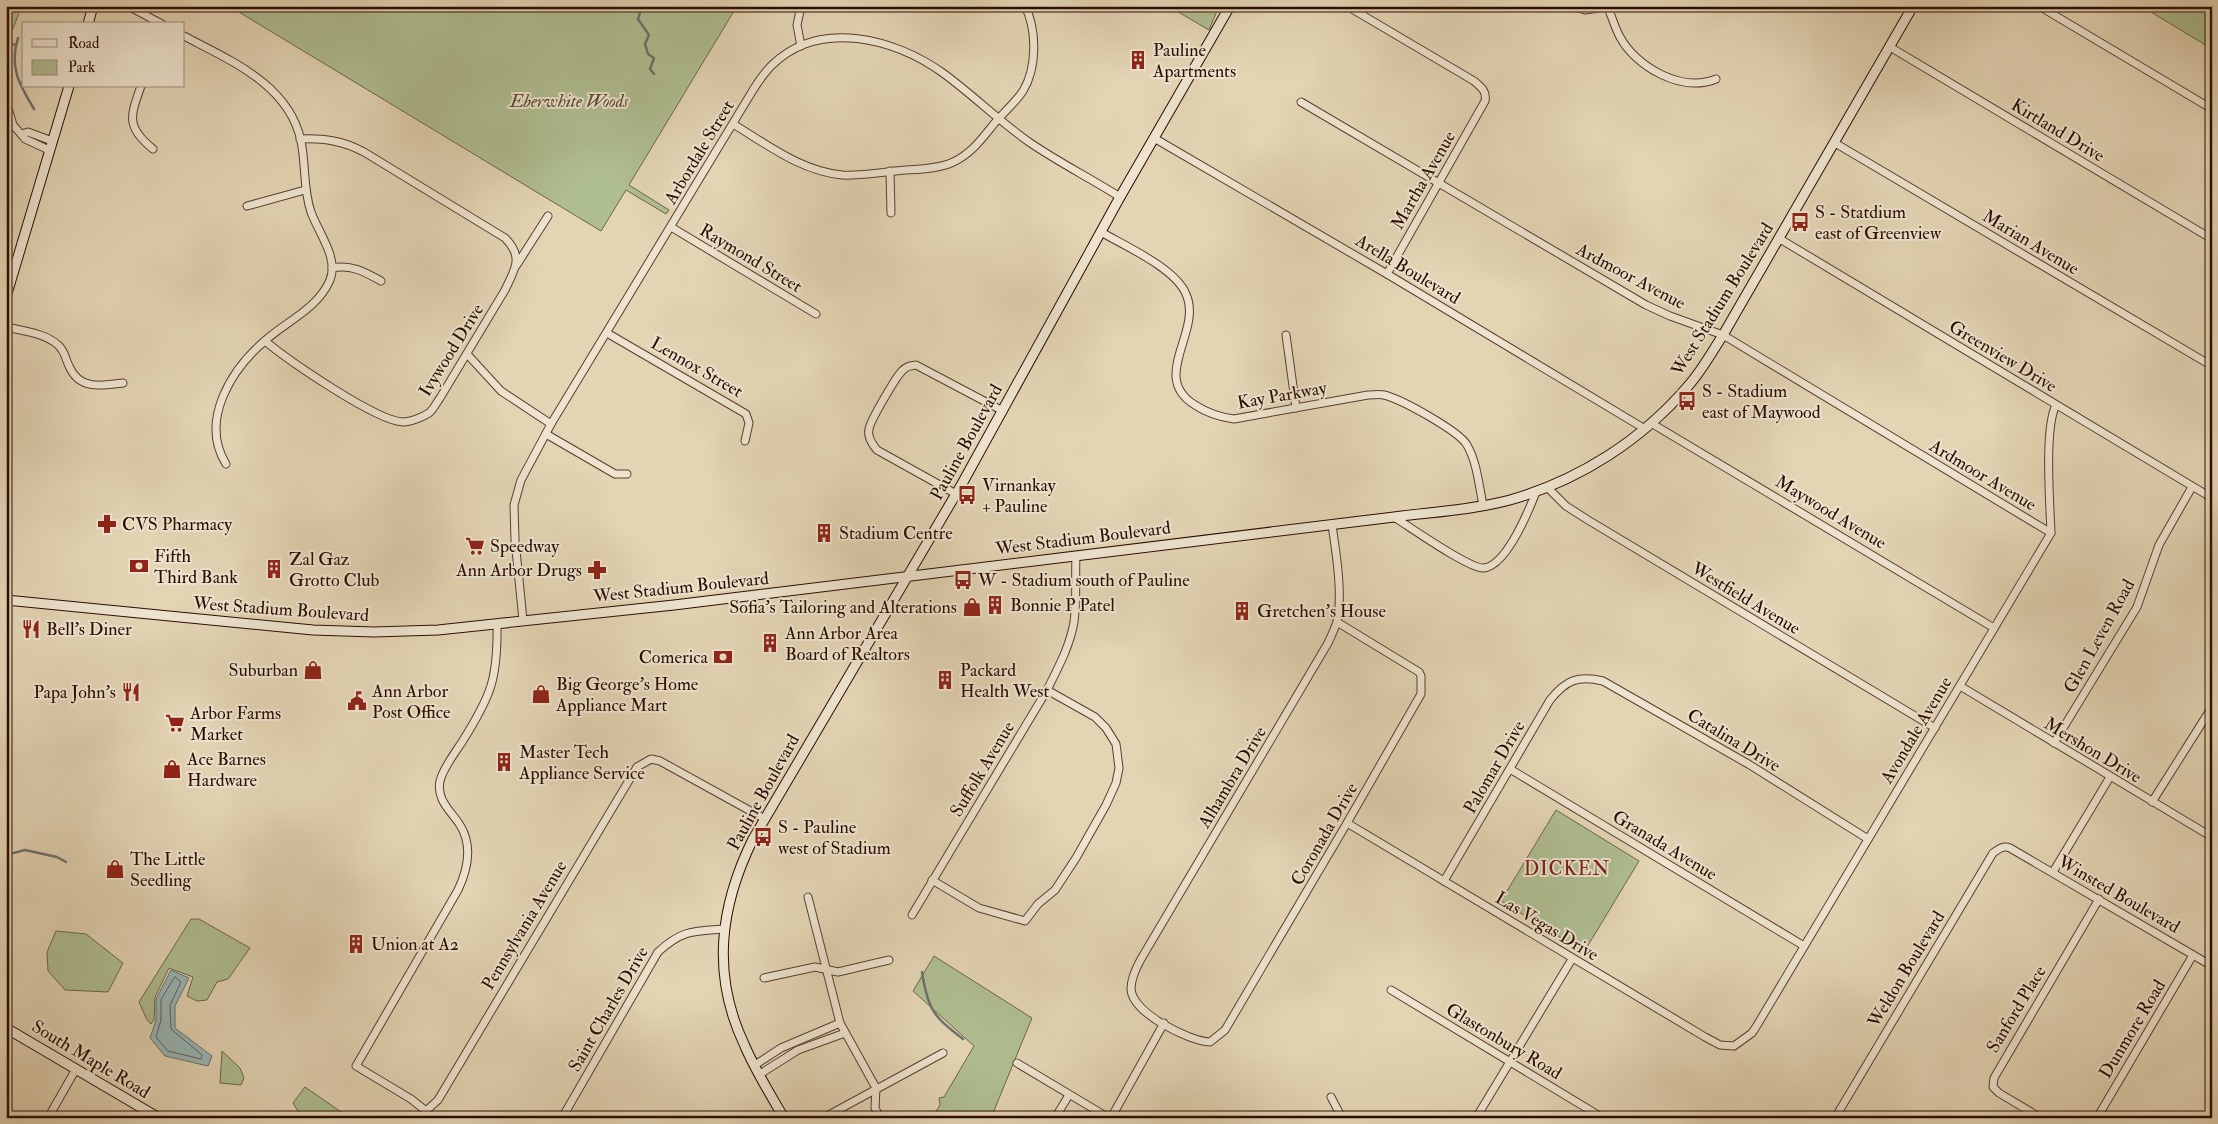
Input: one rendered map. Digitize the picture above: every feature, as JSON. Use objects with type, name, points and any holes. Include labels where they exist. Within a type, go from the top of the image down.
[{"type":"main road","points":[[89,22],[93,6]]},
{"type":"main road","name":"Pauline Boulevard","points":[[784,1118],[744,1045],[728,1001],[723,955],[724,928],[738,872],[753,839],[956,494],[1120,196],[1230,6]]},
{"type":"main road","name":"West Stadium Boulevard","points":[[6,600],[346,632],[438,630],[1332,525],[1483,505],[1536,492],[1578,474],[1621,448],[1648,426],[1690,384],[1723,335],[1780,239],[1913,6]]},
{"type":"main road","points":[[6,297],[68,88]]},
{"type":"main road","name":"South Maple Road","points":[[6,1028],[159,1118]]},
{"type":"street","points":[[128,6],[158,22]]},
{"type":"street","points":[[801,6],[797,25],[801,46]]},
{"type":"street","points":[[734,124],[801,165],[820,171],[850,175],[935,167],[952,163],[975,147],[1022,91],[1031,64],[1033,36],[1029,15],[1025,6]]},
{"type":"street","name":"Martha Avenue","points":[[1347,6],[1474,81],[1486,95],[1485,101],[1387,274]]},
{"type":"street","points":[[1571,6],[1586,10],[1610,7],[1620,37],[1636,58],[1657,72],[1680,81],[1694,83],[1707,83],[1716,79]]},
{"type":"street","points":[[2039,6],[2212,110]]},
{"type":"street","points":[[185,37],[248,71],[271,89],[290,114],[300,139],[305,190],[311,212],[326,245],[332,268],[329,281],[322,296],[308,309],[265,341],[248,359],[223,394],[216,418],[216,436],[226,464]]},
{"type":"street","name":"Arbordale Street","points":[[523,620],[514,521],[514,505],[521,480],[551,424],[750,95],[772,65],[801,46],[828,39],[855,37],[889,45],[904,51],[943,73],[998,119],[1030,142],[1120,196]]},
{"type":"street","name":"Kirtland Drive","points":[[1890,47],[2212,239]]},
{"type":"street","points":[[140,88],[133,112],[133,128],[140,139],[152,150]]},
{"type":"street","points":[[6,101],[7,114],[21,134],[28,132],[51,145]]},
{"type":"street","name":"Ardmoor Avenue","points":[[1301,102],[1646,305],[1670,316],[1723,335],[2050,533]]},
{"type":"street","points":[[300,139],[327,138],[348,144],[422,187],[506,238],[515,248],[515,268]]},
{"type":"street","name":"Arella Boulevard","points":[[1154,138],[1648,426]]},
{"type":"street","name":"Marian Avenue","points":[[1835,142],[2212,366]]},
{"type":"street","points":[[890,171],[891,213]]},
{"type":"street","points":[[247,206],[305,190]]},
{"type":"street","name":"Ivywood Drive","points":[[265,341],[283,356],[375,413],[395,421],[406,422],[429,413],[506,290],[515,268],[548,216]]},
{"type":"street","name":"Raymond Street","points":[[671,227],[816,314]]},
{"type":"street","name":"Kay Parkway","points":[[1101,232],[1165,270],[1179,281],[1186,293],[1190,306],[1189,324],[1175,372],[1175,384],[1186,400],[1204,411],[1219,417],[1234,418],[1382,394],[1396,399],[1452,431],[1466,442],[1472,455],[1483,505]]},
{"type":"street","name":"Greenview Drive","points":[[1780,239],[2212,498]]},
{"type":"street","points":[[332,268],[342,266],[352,268],[381,281]]},
{"type":"street","points":[[6,327],[46,338],[56,344],[64,352],[69,367],[76,378],[86,384],[99,386],[123,383]]},
{"type":"street","name":"Lennox Street","points":[[607,333],[746,414],[749,423],[745,442]]},
{"type":"street","points":[[1286,336],[1296,408]]},
{"type":"street","points":[[467,354],[501,391],[551,424]]},
{"type":"street","points":[[956,494],[877,450],[871,443],[869,429],[900,372],[908,366],[916,365],[1003,410]]},
{"type":"street","points":[[2050,533],[2050,432],[2051,414],[2056,405]]},
{"type":"street","name":"Maywood Avenue","points":[[1648,426],[1994,628]]},
{"type":"street","points":[[546,434],[615,474],[627,474]]},
{"type":"street","name":"Westfield Avenue","points":[[1547,487],[1566,506],[1588,520],[1935,728]]},
{"type":"street","name":"Glen Leven Road","points":[[2054,743],[2137,607],[2159,545],[2192,487]]},
{"type":"street","points":[[1394,517],[1463,560],[1481,568],[1490,566],[1498,561],[1507,549],[1526,516],[1536,492]]},
{"type":"street","name":"Alhambra Drive","points":[[1164,1023],[1143,1011],[1134,1001],[1131,989],[1132,977],[1323,652],[1336,622],[1339,607],[1332,525]]},
{"type":"street","name":"Avondale Avenue","points":[[1734,1046],[1752,1034],[2050,533]]},
{"type":"street","name":"Suffolk Avenue","points":[[912,914],[1047,690],[1065,655],[1074,623],[1076,556]]},
{"type":"street","name":"Coronada Drive","points":[[1164,1023],[1200,1041],[1210,1042],[1225,1030],[1348,823],[1421,694],[1422,676],[1414,669],[1336,622]]},
{"type":"street","points":[[425,1114],[411,1098],[356,1066],[458,890],[466,871],[468,854],[465,835],[443,801],[440,792],[442,776],[482,708],[494,680],[497,624]]},
{"type":"street","name":"Palomar Drive","points":[[1444,881],[1550,700],[1558,690],[1571,681],[1580,678]]},
{"type":"street","name":"Catalina Drive","points":[[1580,678],[1603,681],[1750,765],[1868,839]]},
{"type":"street","name":"Mershon Drive","points":[[1960,686],[2212,838]]},
{"type":"street","points":[[932,880],[979,908],[1025,922],[1038,904],[1055,890],[1076,858],[1116,783],[1119,768],[1116,744],[1106,728],[1095,718],[1047,690]]},
{"type":"street","points":[[2152,802],[2212,707]]},
{"type":"street","name":"Pennsylvania Avenue","points":[[425,1114],[438,1100],[631,773],[644,762],[651,759],[660,761],[765,819]]},
{"type":"street","name":"Granada Avenue","points":[[1510,769],[1804,946]]},
{"type":"street","points":[[2052,872],[2110,777]]},
{"type":"street","name":"Las Vegas Drive","points":[[1348,823],[1705,1037],[1720,1045],[1734,1046]]},
{"type":"street","name":"Weldon Boulevard","points":[[1835,1118],[1993,853],[2006,846],[2010,848]]},
{"type":"street","name":"Winsted Boulevard","points":[[2010,848],[2212,966]]},
{"type":"street","points":[[808,897],[840,1023],[876,1088],[875,1108],[880,1118]]},
{"type":"street","name":"Sanford Place","points":[[2041,1118],[1999,1093],[1993,1087],[1994,1078],[2099,899]]},
{"type":"street","name":"Saint Charles Drive","points":[[562,1118],[658,952],[679,935],[694,930],[724,928]]},
{"type":"street","name":"Dunmore Road","points":[[2097,1118],[2193,955]]},
{"type":"street","points":[[1476,1118],[1572,958]]},
{"type":"street","points":[[764,978],[814,967],[838,972],[889,960]]},
{"type":"street","name":"Glastonbury Road","points":[[1391,990],[1603,1118]]},
{"type":"street","points":[[755,1065],[781,1048],[840,1023]]},
{"type":"street","points":[[1017,1062],[1110,1118],[1164,1023]]},
{"type":"street","points":[[760,1074],[798,1050],[845,1033]]},
{"type":"street","points":[[825,1117],[943,1053]]},
{"type":"street","points":[[48,1118],[76,1069]]},
{"type":"street","points":[[1055,1118],[1069,1095]]},
{"type":"street","points":[[1331,1097],[1342,1118]]},
{"type":"green space","points":[[6,6],[22,6],[9,38],[6,36]]},
{"type":"green space","name":"Eberwhite Woods","points":[[229,6],[737,6],[629,185],[669,210],[666,214],[626,190],[601,231]]},
{"type":"green space","points":[[1168,6],[1219,6],[1209,30]]},
{"type":"green space","points":[[2141,6],[2212,6],[2212,49]]},
{"type":"green space","points":[[1556,810],[1639,861],[1584,952],[1501,901]]},
{"type":"green space","points":[[191,919],[199,919],[250,948],[228,979],[217,982],[207,1000],[197,1001],[187,996],[193,977],[169,968],[155,997],[154,1020],[151,1024],[147,1020],[139,1002]]},
{"type":"green space","points":[[56,931],[86,934],[123,963],[108,992],[65,990],[48,971],[47,952]]},
{"type":"green space","points":[[934,956],[1032,1018],[991,1118],[932,1118],[940,1105],[939,1098],[944,1097],[974,1046],[913,991]]},
{"type":"green space","points":[[222,1051],[240,1068],[244,1078],[241,1085],[220,1083]]},
{"type":"green space","points":[[305,1087],[350,1118],[302,1118],[293,1103]]},
{"type":"water","points":[[171,970],[189,978],[175,1006],[175,1028],[212,1056],[208,1066],[165,1056],[150,1038],[156,1020],[156,999]]},
{"type":"waterway","points":[[642,6],[638,19],[649,35],[645,44],[648,54],[654,58],[650,69],[654,74]]},
{"type":"waterway","points":[[18,38],[15,48],[15,67],[22,87]]},
{"type":"waterway","points":[[6,43],[16,45]]},
{"type":"waterway","points":[[22,88],[34,109]]},
{"type":"waterway","points":[[6,855],[25,850],[57,857],[66,862]]},
{"type":"waterway","points":[[922,972],[930,1004],[938,1018],[963,1039]]},
{"type":"place","name":"Pauline Apartments","points":[[1138,60]]},
{"type":"place","name":"S - Statdium east of Greenview","points":[[1800,222]]},
{"type":"place","name":"S - Stadium east of Maywood","points":[[1687,401]]},
{"type":"place","name":"Virnankay + Pauline","points":[[967,495]]},
{"type":"place","name":"CVS Pharmacy","points":[[107,524]]},
{"type":"place","name":"Stadium Centre","points":[[824,533]]},
{"type":"place","name":"Speedway","points":[[475,546]]},
{"type":"place","name":"Fifth Third Bank","points":[[139,566]]},
{"type":"place","name":"Zal Gaz Grotto Club","points":[[274,569]]},
{"type":"place","name":"Ann Arbor Drugs","points":[[597,570]]},
{"type":"place","name":"W - Stadium south of Pauline","points":[[963,580]]},
{"type":"place","name":"Bonnie P Patel","points":[[995,605]]},
{"type":"place","name":"Sofia’s Tailoring and Alterations","points":[[972,607]]},
{"type":"place","name":"Gretchen's House","points":[[1242,611]]},
{"type":"place","name":"Bell's Diner","points":[[31,629]]},
{"type":"place","name":"Ann Arbor Area Board of Realtors","points":[[770,643]]},
{"type":"place","name":"Comerica","points":[[723,657]]},
{"type":"place","name":"Suburban","points":[[313,670]]},
{"type":"place","name":"Packard Health West","points":[[945,680]]},
{"type":"place","name":"Papa John's","points":[[131,692]]},
{"type":"place","name":"Big George's Home Appliance Mart","points":[[541,694]]},
{"type":"place","name":"Ann Arbor Post Office","points":[[357,701]]},
{"type":"place","name":"Arbor Farms Market","points":[[175,723]]},
{"type":"place","name":"Master Tech Appliance Service","points":[[504,762]]},
{"type":"place","name":"Ace Barnes Hardware","points":[[172,769]]},
{"type":"place","name":"S - Pauline west of Stadium","points":[[763,837]]},
{"type":"place","name":"The Little Seedling","points":[[115,869]]},
{"type":"place","name":"Union at A2","points":[[356,944]]},
{"type":"district","name":"DICKEN","points":[[1567,868]]}]
